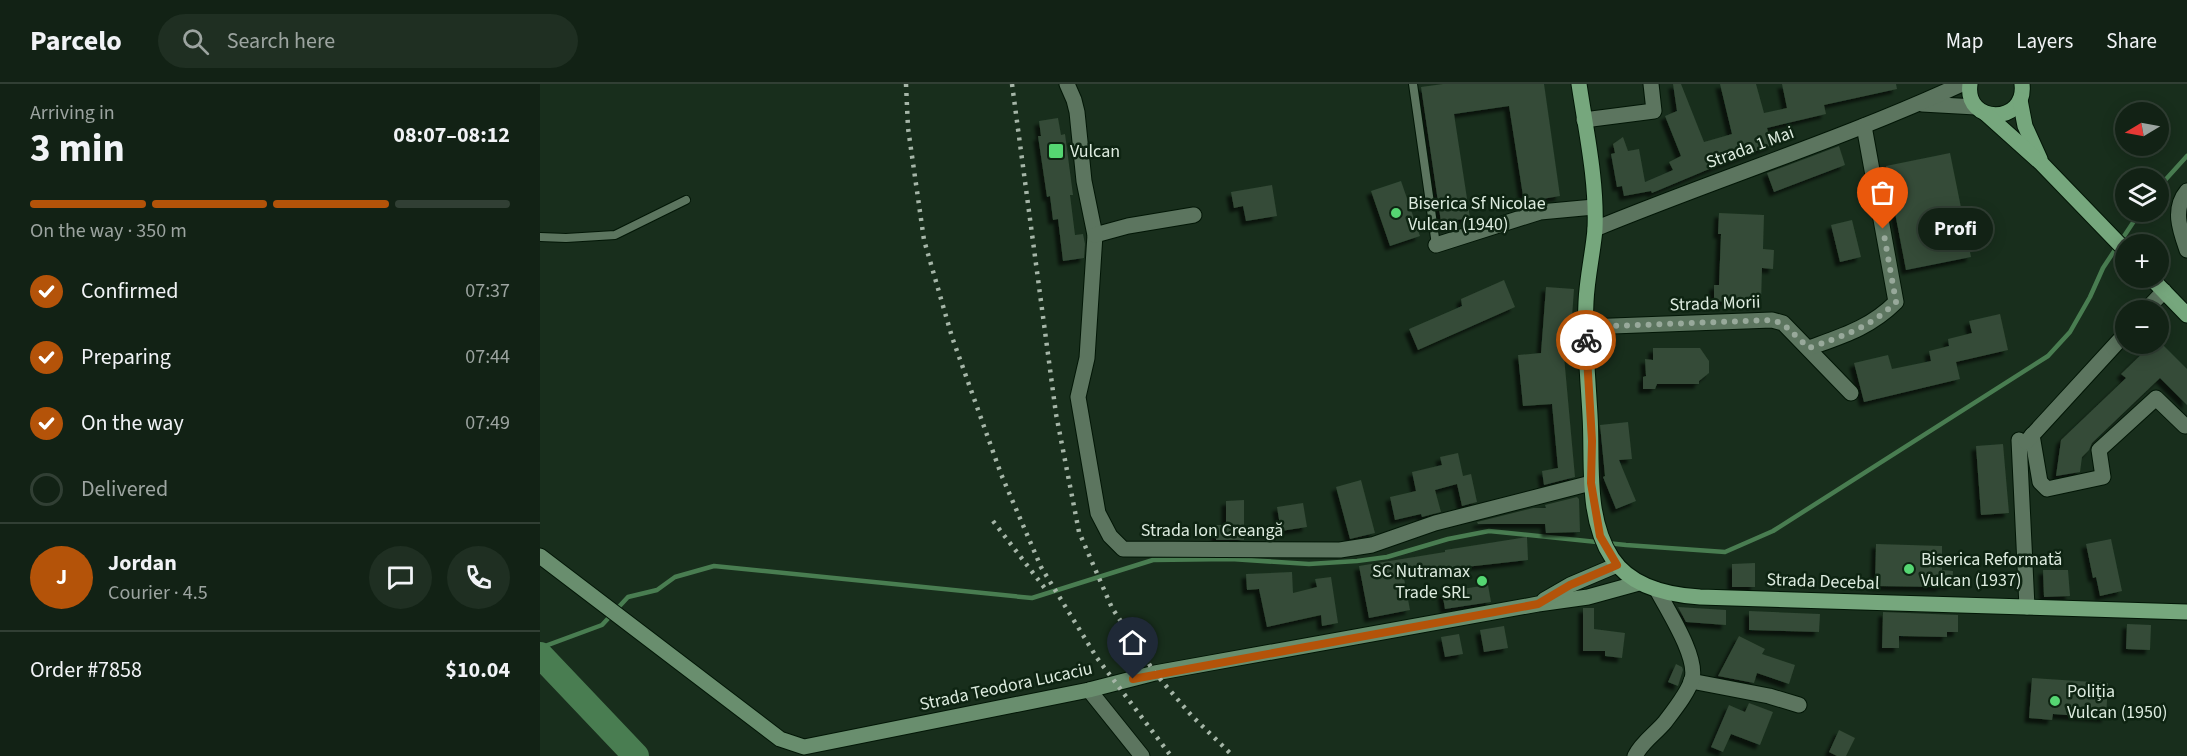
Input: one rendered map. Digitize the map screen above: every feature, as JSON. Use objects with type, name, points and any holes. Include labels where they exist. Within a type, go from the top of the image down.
[{"type":"main road","points":[[1579,84],[1594,207],[1594,229],[1586,302],[1592,441],[1591,483]]},
{"type":"main road","points":[[1970,84],[1971,99],[1980,110],[2042,164],[2115,240]]},
{"type":"main road","points":[[1980,110],[2001,115],[2016,107],[2022,89]]},
{"type":"main road","points":[[2022,89],[2025,126],[2042,164]]},
{"type":"main road","points":[[2161,288],[2187,315]]},
{"type":"main road","name":"Strada Decebal","points":[[1591,483],[1603,542],[1617,565],[1639,583],[1657,590],[1700,597],[2187,612]]},
{"type":"main road","name":"Strada Teodora Lucaciu","points":[[540,556],[780,740],[804,747],[1089,690],[1155,673],[1588,597],[1639,583]]},
{"type":"main road","name":"Strada Teodora Lucaciu","points":[[1538,604],[1570,585],[1617,565]]},
{"type":"street","name":"Strada Ion Creangă","points":[[1067,84],[1077,112],[1084,181],[1095,235],[1088,358],[1078,397],[1098,513],[1110,536],[1123,549],[1340,549],[1372,544],[1435,523],[1591,483]]},
{"type":"street","points":[[1584,120],[1654,111],[1651,84]]},
{"type":"street","name":"Strada 1 Mai","points":[[1594,229],[1674,196],[1864,126],[1962,84]]},
{"type":"street","name":"Strada 1 Mai","points":[[1919,104],[1980,110]]},
{"type":"street","points":[[1809,348],[1857,330],[1881,317],[1896,302],[1864,126]]},
{"type":"street","points":[[2187,191],[2178,207],[2180,229],[2187,250]]},
{"type":"street","points":[[1436,245],[1540,212],[1594,207]]},
{"type":"street","points":[[1095,235],[1128,226],[1194,215]]},
{"type":"street","points":[[2155,300],[2164,291]]},
{"type":"street","name":"Strada Morii","points":[[1586,327],[1772,320],[1783,324],[1809,348],[1851,393]]},
{"type":"street","points":[[2027,607],[2024,442],[2115,345]]},
{"type":"street","points":[[2024,442],[2040,482],[2048,489],[2103,477],[2099,450],[2156,398],[2186,426]]},
{"type":"street","points":[[1635,756],[1641,745],[1669,717],[1691,681],[1693,672],[1688,648],[1657,590]]},
{"type":"street","points":[[1691,681],[1769,696],[1799,705]]},
{"type":"street","points":[[1089,690],[1142,756]]},
{"type":"lane","points":[[1413,84],[1436,245]]},
{"type":"lane","points":[[540,237],[615,236],[686,200]]},
{"type":"building","points":[[1443,84],[1544,84],[1560,196],[1524,202],[1509,106],[1454,114],[1470,218],[1441,222],[1421,87]]},
{"type":"building","points":[[1673,84],[1681,84],[1704,142],[1732,134],[1720,84],[1756,84],[1764,113],[1787,108],[1782,84],[1896,84],[1897,89],[1824,105],[1826,114],[1767,128],[1772,145],[1652,193],[1651,191],[1624,196],[1622,186],[1617,187],[1611,154],[1615,153],[1613,144],[1623,137],[1628,151],[1639,149],[1645,182],[1673,170],[1669,162],[1681,156],[1665,116],[1677,111]]},
{"type":"building","points":[[1058,118],[1061,135],[1065,134],[1073,195],[1070,195],[1075,235],[1083,234],[1085,244],[1084,258],[1063,261],[1058,219],[1053,220],[1050,196],[1047,197],[1038,136],[1041,136],[1039,121]]},
{"type":"building","points":[[1839,146],[1845,165],[1774,192],[1767,173]]},
{"type":"building","points":[[1950,153],[1971,257],[1906,270],[1886,166]]},
{"type":"building","name":"Biserica Sf Nicolae Vulcan (1940)","points":[[1401,181],[1420,236],[1390,246],[1371,191]]},
{"type":"building","points":[[1272,185],[1277,216],[1246,221],[1243,206],[1234,208],[1231,192]]},
{"type":"building","points":[[1719,213],[1764,215],[1763,249],[1774,250],[1773,269],[1762,268],[1761,303],[1714,301],[1714,285],[1719,285],[1721,234],[1718,234]]},
{"type":"building","points":[[1852,220],[1861,257],[1840,262],[1831,225]]},
{"type":"building","points":[[1504,280],[1515,307],[1418,350],[1409,329],[1462,306],[1461,299]]},
{"type":"building","points":[[1546,287],[1574,289],[1570,346],[1563,345],[1575,477],[1544,485],[1542,471],[1558,468],[1552,404],[1523,406],[1518,355],[1541,353]]},
{"type":"building","points":[[2000,314],[2008,350],[1956,362],[1960,379],[1864,402],[1854,363],[1888,355],[1892,369],[1931,361],[1929,351],[1949,346],[1948,339],[1972,333],[1969,321]]},
{"type":"building","points":[[1653,348],[1700,348],[1709,361],[1709,373],[1699,381],[1699,384],[1657,384],[1655,389],[1643,389],[1643,377],[1646,376],[1645,359],[1653,360]]},
{"type":"building","points":[[2169,351],[2187,369],[2187,405],[2160,378],[2092,443],[2082,457],[2080,472],[2056,476],[2061,440],[2126,378],[2121,374],[2142,354],[2169,354]]},
{"type":"building","points":[[1628,422],[1632,459],[1619,460],[1636,501],[1616,509],[1603,477],[1605,476],[1600,425]]},
{"type":"building","points":[[2003,444],[2009,513],[1981,515],[1976,446]]},
{"type":"building","points":[[1458,453],[1463,476],[1471,474],[1477,502],[1462,506],[1457,484],[1435,490],[1441,512],[1395,520],[1390,497],[1416,491],[1412,472],[1442,465],[1440,457]]},
{"type":"building","points":[[1361,480],[1375,533],[1350,539],[1336,487]]},
{"type":"building","points":[[1577,497],[1579,499],[1580,532],[1546,533],[1545,524],[1478,524],[1477,522],[1533,508],[1546,508],[1545,505]]},
{"type":"building","points":[[1244,500],[1244,540],[1216,540],[1215,525],[1226,525],[1226,501]]},
{"type":"building","points":[[1303,503],[1307,527],[1281,531],[1277,507]]},
{"type":"building","points":[[1527,537],[1528,560],[1448,569],[1447,566],[1403,573],[1410,610],[1369,618],[1359,566]]},
{"type":"building","points":[[2111,539],[2122,591],[2100,596],[2096,577],[2093,578],[2086,544]]},
{"type":"building","points":[[1876,544],[1942,546],[1942,570],[1953,571],[1952,585],[1941,585],[1941,587],[1875,586]]},
{"type":"building","points":[[1755,563],[1755,587],[1732,587],[1732,564]]},
{"type":"building","points":[[2043,570],[2068,570],[2070,596],[2044,597]]},
{"type":"building","points":[[1292,572],[1293,593],[1317,587],[1315,579],[1331,577],[1338,623],[1322,626],[1321,615],[1267,627],[1259,589],[1247,590],[1246,574]]},
{"type":"building","points":[[1488,585],[1491,602],[1445,609],[1442,592]]},
{"type":"building","points":[[1678,607],[1726,610],[1726,625],[1686,622]]},
{"type":"building","points":[[1583,608],[1594,608],[1594,629],[1625,633],[1622,658],[1605,656],[1605,651],[1583,651]]},
{"type":"building","points":[[1749,611],[1820,614],[1819,632],[1749,630]]},
{"type":"building","points":[[1883,612],[1958,615],[1958,632],[1947,632],[1947,637],[1899,636],[1899,648],[1882,648]]},
{"type":"building","points":[[2127,624],[2151,625],[2150,650],[2126,649]]},
{"type":"building","points":[[1504,626],[1508,648],[1484,652],[1480,630]]},
{"type":"building","points":[[1459,634],[1463,654],[1445,657],[1441,637]]},
{"type":"building","points":[[1739,636],[1765,649],[1762,654],[1795,665],[1789,684],[1757,673],[1754,683],[1718,676]]},
{"type":"building","points":[[1676,664],[1683,670],[1678,686],[1668,682]]},
{"type":"building","points":[[2032,678],[2108,683],[2106,718],[2053,714],[2052,720],[2029,718]]},
{"type":"building","points":[[1749,703],[1773,712],[1760,745],[1731,734],[1723,752],[1711,747],[1729,705],[1745,712]]},
{"type":"building","points":[[1839,730],[1855,738],[1846,756],[1837,756],[1829,752]]},
{"type":"waterway","points":[[2169,176],[2187,156]]},
{"type":"waterway","points":[[540,648],[602,625],[628,597],[657,590],[675,577],[714,566],[1032,598],[1153,560],[1231,559],[1309,564],[1357,561],[1387,557],[1448,539],[1489,531],[1626,545],[1725,552],[1773,531],[2048,356],[2070,332],[2103,268],[2133,222]]},
{"type":"waterway","points":[[540,655],[636,756]]},
{"type":"railway","points":[[906,84],[908,128],[924,240],[952,337],[1001,474],[1041,567],[1097,658],[1171,756]]},
{"type":"railway","points":[[1012,84],[1056,414],[1079,532],[1112,608],[1155,673],[1191,715],[1233,756]]},
{"type":"railway","points":[[993,521],[1047,591]]},
{"type":"way so far","points":[[1586,340],[1586,327],[1772,320],[1783,324],[1809,348],[1857,330],[1881,317],[1896,302],[1883,229]]},
{"type":"place","name":"Vulcan","points":[[1056,151]]},
{"type":"place","name":"Biserica Sf Nicolae Vulcan (1940)","points":[[1396,213]]},
{"type":"place","name":"Profi","points":[[1883,229]]},
{"type":"place","name":"Biserica Reformată Vulcan (1937)","points":[[1909,569]]},
{"type":"place","name":"SC Nutramax Trade SRL","points":[[1482,581]]},
{"type":"place","name":"Poliția Vulcan (1950)","points":[[2055,701]]},
{"type":"route","points":[[1133,679],[1155,673],[1538,604],[1570,585],[1617,565],[1600,536],[1591,483],[1592,441],[1586,340]]}]
